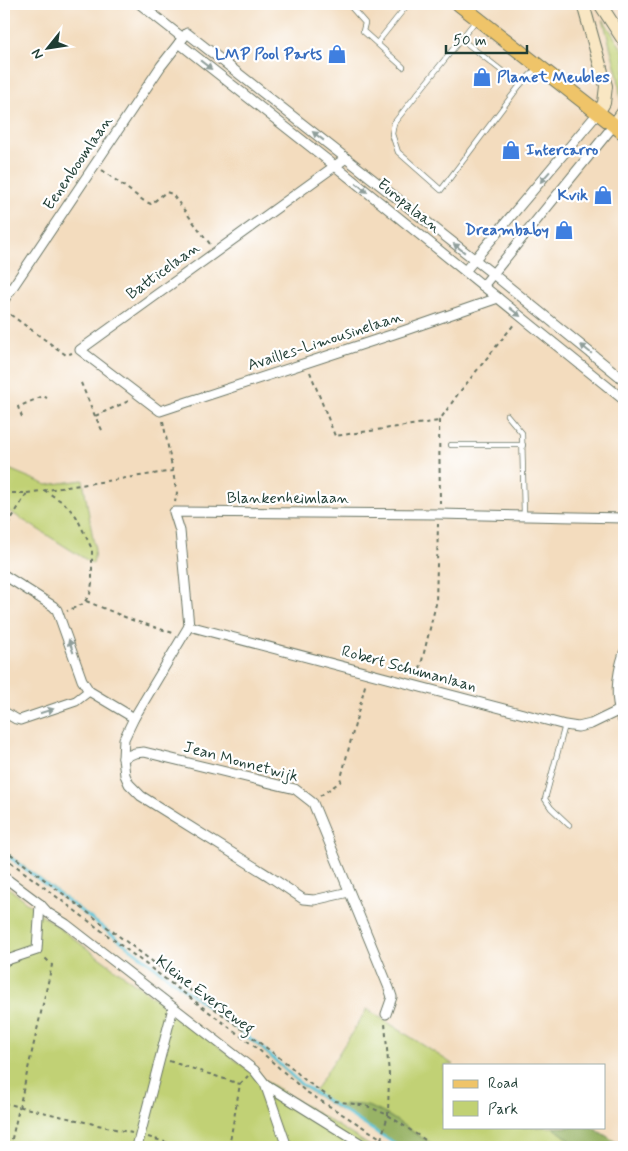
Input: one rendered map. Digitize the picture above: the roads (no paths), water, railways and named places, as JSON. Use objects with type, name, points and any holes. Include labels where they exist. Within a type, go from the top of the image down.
[{"type":"main road","points":[[460,4],[619,129]]},
{"type":"street","points":[[465,270],[598,113],[604,103],[606,86],[583,4]]},
{"type":"street","points":[[600,4],[624,39]]},
{"type":"street","name":"Europalaan","points":[[141,5],[181,41],[624,400]]},
{"type":"street","name":"Europalaan","points":[[181,41],[187,33],[493,274],[624,380]]},
{"type":"street","name":"Eenenboomlaan","points":[[4,300],[161,66],[181,41]]},
{"type":"street","points":[[483,286],[619,129],[624,112]]},
{"type":"street","name":"Batticelaan","points":[[160,411],[80,350],[346,158]]},
{"type":"street","name":"Availles-Limousinelaan","points":[[160,411],[498,298]]},
{"type":"street","name":"Blankenheimlaan","points":[[189,626],[180,531],[174,512],[439,514],[624,518]]},
{"type":"street","points":[[4,574],[53,606],[59,614],[82,680],[89,691],[134,718]]},
{"type":"street","points":[[189,626],[134,718],[124,739],[123,758],[125,775],[129,784],[141,796],[303,899],[314,900],[349,892]]},
{"type":"street","name":"Robert Schumanlaan","points":[[189,626],[566,725],[578,727],[622,709]]},
{"type":"street","points":[[624,653],[616,690],[624,723]]},
{"type":"street","points":[[4,712],[16,720],[20,720],[76,701],[89,691]]},
{"type":"street","name":"Jean Monnetwijk","points":[[123,758],[135,753],[144,752],[295,788],[313,803],[389,988],[392,997],[386,1014]]},
{"type":"street","points":[[4,878],[40,904],[48,914],[66,924],[254,1070],[266,1084],[366,1147]]},
{"type":"street","points":[[4,961],[37,950],[40,904]]},
{"type":"street","points":[[137,1147],[173,1008]]},
{"type":"street","points":[[266,1084],[287,1147]]},
{"type":"lane","points":[[351,4],[365,23],[363,31],[403,66]]},
{"type":"lane","points":[[377,43],[408,4]]},
{"type":"lane","points":[[478,18],[394,123],[392,134],[398,152],[441,190],[520,85],[538,67]]},
{"type":"lane","points":[[461,39],[520,85]]},
{"type":"lane","points":[[507,415],[522,433],[524,516]]},
{"type":"lane","points":[[451,445],[522,445]]},
{"type":"lane","points":[[566,725],[545,799],[551,808],[569,825]]},
{"type":"waterway","points":[[4,853],[260,1046],[301,1084],[381,1135]]},
{"type":"waterway","points":[[383,1136],[401,1147]]},
{"type":"place","name":"LMP Pool Parts","points":[[337,54]]},
{"type":"place","name":"Planet Meubles","points":[[482,77]]},
{"type":"place","name":"Intercarro","points":[[511,150]]},
{"type":"place","name":"Kvik","points":[[603,195]]},
{"type":"place","name":"Dreambaby","points":[[564,230]]}]
